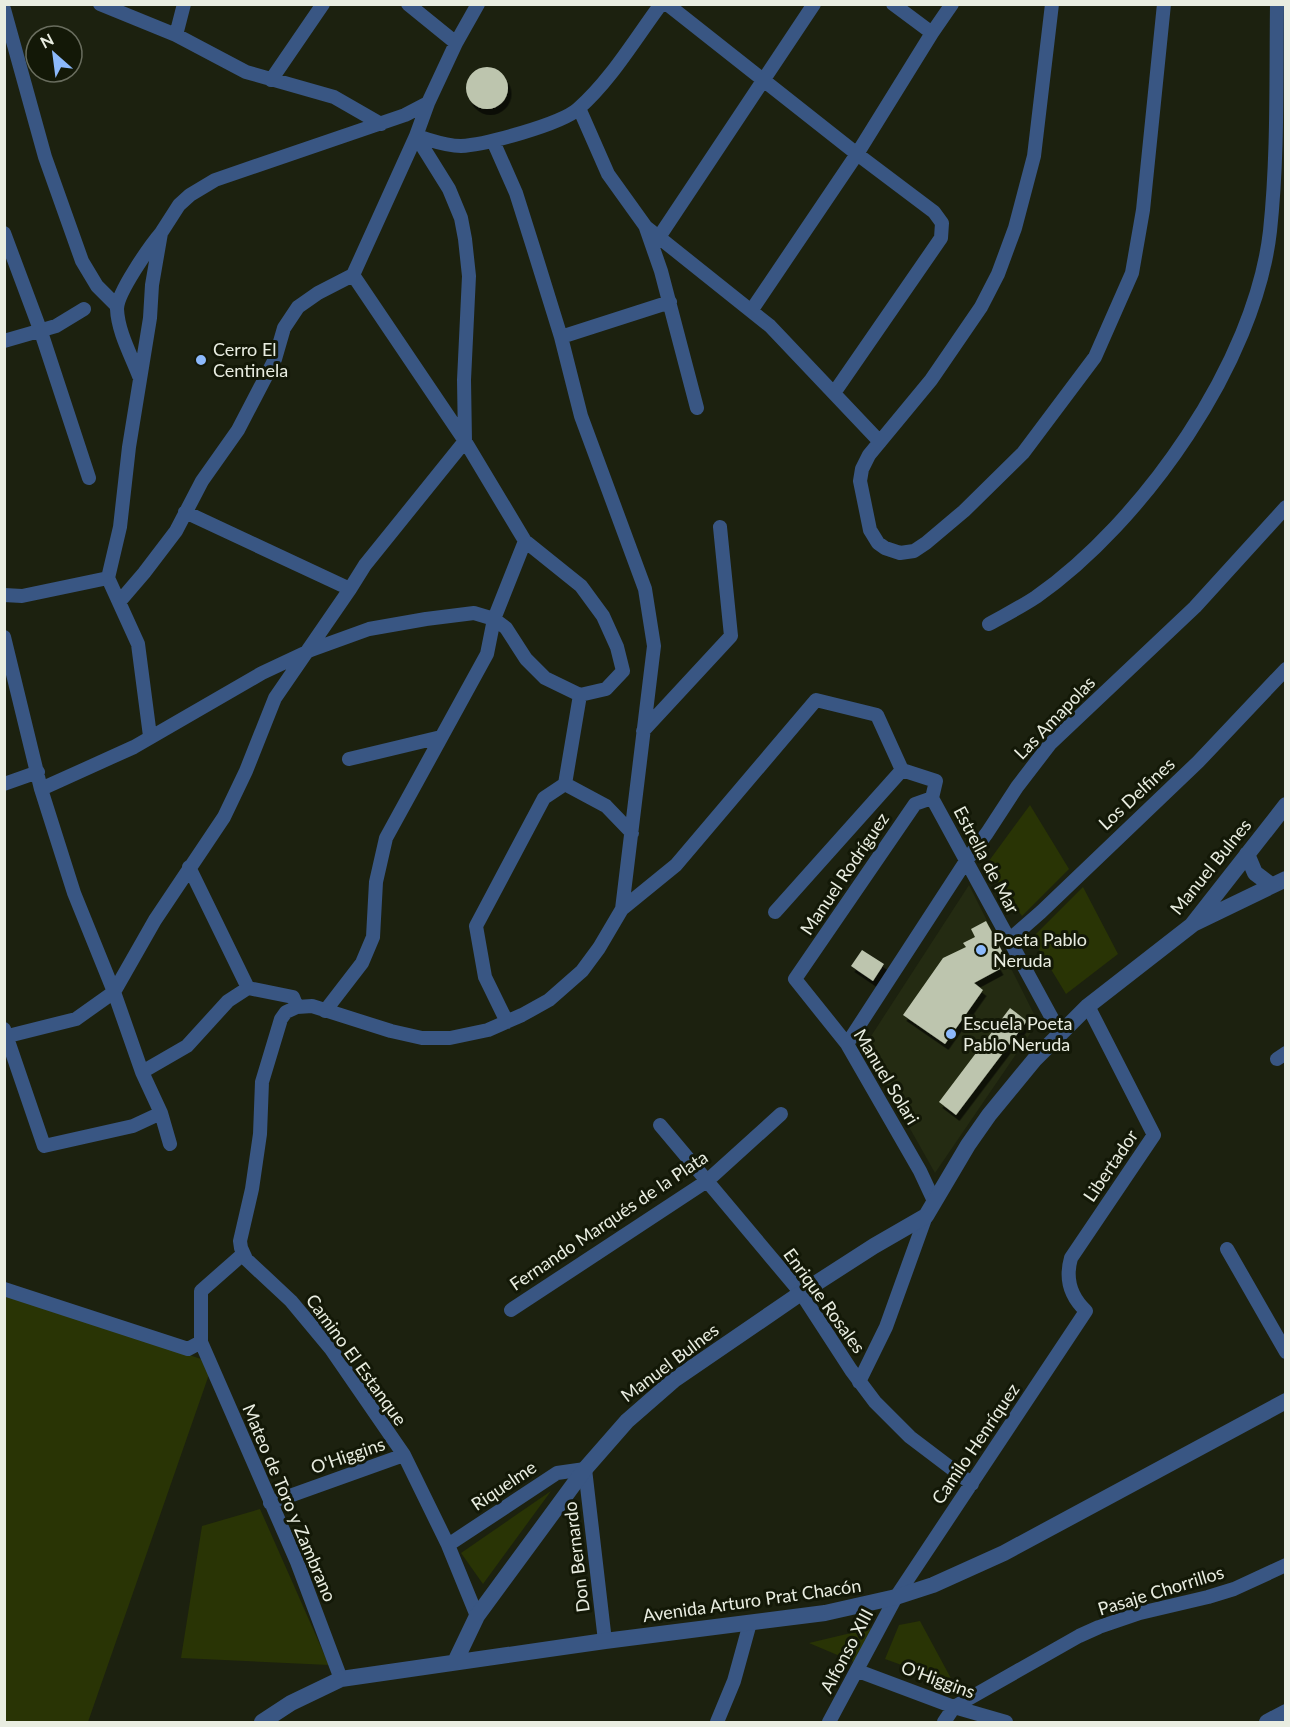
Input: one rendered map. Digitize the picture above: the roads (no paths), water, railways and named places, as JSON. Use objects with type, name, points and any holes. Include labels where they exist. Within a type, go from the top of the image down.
[{"type":"street","points":[[100,4],[176,35],[246,72],[334,97],[381,124]]},
{"type":"street","points":[[176,35],[184,4]]},
{"type":"street","points":[[271,80],[323,4]]},
{"type":"street","points":[[408,4],[456,43]]},
{"type":"street","points":[[120,601],[176,531],[202,481],[238,430],[275,359],[284,328],[298,307],[318,292],[353,275],[416,136],[428,103],[456,43],[478,4]]},
{"type":"street","points":[[416,136],[444,145],[460,146],[493,141],[562,118],[579,108],[604,81],[661,4]]},
{"type":"street","points":[[667,4],[934,212],[942,223],[943,230],[940,238],[834,393]]},
{"type":"street","points":[[659,237],[814,4]]},
{"type":"street","points":[[893,4],[932,33]]},
{"type":"street","points":[[752,310],[857,154],[952,4]]},
{"type":"street","points":[[1052,4],[1034,156],[1016,228],[998,274],[981,307],[931,380],[865,462],[860,475],[870,530],[878,543],[900,553],[914,551],[926,543],[964,511],[1023,453],[1095,357],[1132,273],[1143,210],[1164,4]]},
{"type":"street","points":[[988,624],[1013,611],[1050,586],[1118,523],[1170,460],[1222,379],[1234,354],[1256,297],[1270,232],[1276,127],[1277,4]]},
{"type":"street","points":[[4,9],[45,157],[81,261],[97,286],[117,306]]},
{"type":"street","points":[[139,377],[119,322],[117,306],[145,252],[161,233],[179,205],[190,195],[215,180],[381,124],[428,103]]},
{"type":"street","points":[[579,108],[608,174],[646,227],[662,271],[698,408]]},
{"type":"street","points":[[161,1113],[133,1126],[44,1146],[5,1034],[76,1019],[114,992],[155,920],[224,816],[246,771],[275,698],[365,565],[465,441],[464,380],[469,276],[465,238],[461,218],[449,189],[416,136]]},
{"type":"street","points":[[493,141],[516,193],[561,337],[581,416],[645,589],[654,645],[622,909]]},
{"type":"street","points":[[646,227],[770,326],[880,442]]},
{"type":"street","points":[[4,233],[41,332],[89,478]]},
{"type":"street","points":[[150,736],[138,644],[108,578],[120,527],[139,377],[150,318],[152,285],[161,233]]},
{"type":"street","points":[[41,789],[134,747],[262,673],[369,629],[403,622],[474,613],[494,619],[506,628],[526,659],[545,678],[580,695],[606,689],[622,671],[617,647],[603,616],[581,586],[525,541],[465,441],[353,275]]},
{"type":"street","points":[[561,337],[670,302]]},
{"type":"street","points":[[4,341],[56,326],[84,309]]},
{"type":"street","name":"Las Amapolas","points":[[847,1044],[966,861],[1050,744],[1195,607],[1286,507]]},
{"type":"street","points":[[185,512],[350,589]]},
{"type":"street","points":[[643,731],[731,636],[720,527]]},
{"type":"street","points":[[325,1011],[362,963],[373,937],[376,882],[386,838],[487,654],[494,619],[525,541]]},
{"type":"street","points":[[4,595],[22,596],[108,578]]},
{"type":"street","points":[[4,637],[41,789],[74,893],[114,992],[142,1072],[161,1113],[170,1144]]},
{"type":"street","name":"Los Delfines","points":[[1008,940],[1041,912],[1198,762],[1286,669]]},
{"type":"street","points":[[507,1022],[485,977],[476,926],[543,798],[565,784],[580,695]]},
{"type":"street","points":[[4,1289],[188,1349],[201,1342],[201,1291],[243,1254],[240,1241],[257,1156],[262,1082],[281,1018],[286,1012],[297,1007],[312,1006],[391,1031],[429,1038],[450,1038],[488,1030],[507,1022],[549,1000],[582,971],[599,948],[622,909],[676,865],[816,700],[877,716],[902,770],[775,912]]},
{"type":"street","points":[[349,759],[441,737]]},
{"type":"street","name":"Estrella de Mar","points":[[902,770],[936,781],[932,798],[1060,1033]]},
{"type":"street","points":[[4,784],[38,772]]},
{"type":"street","points":[[565,784],[606,806],[632,833]]},
{"type":"street","name":"Manuel Rodríguez","points":[[795,979],[915,804],[932,798]]},
{"type":"street","name":"Manuel Bulnes","points":[[859,1383],[886,1327],[930,1209],[962,1154],[989,1115],[1023,1073],[1088,1006],[1192,925],[1286,805]]},
{"type":"street","points":[[1247,854],[1255,873],[1278,882]]},
{"type":"street","points":[[189,867],[248,988]]},
{"type":"street","points":[[1192,925],[1278,882]]},
{"type":"street","name":"Manuel Solari","points":[[795,979],[847,1044],[920,1172],[930,1209]]},
{"type":"street","points":[[142,1072],[187,1046],[228,1001],[248,988],[292,997],[297,1007]]},
{"type":"street","name":"Libertador","points":[[1086,1311],[1074,1297],[1070,1288],[1068,1273],[1071,1258],[1154,1135],[1088,1006]]},
{"type":"street","name":"Fernando Marqués de la Plata","points":[[511,1310],[706,1181],[781,1114]]},
{"type":"street","name":"Enrique Rosales","points":[[660,1125],[801,1293],[859,1383],[875,1402],[910,1437],[972,1484]]},
{"type":"street","name":"Manuel Bulnes","points":[[455,1662],[477,1616],[585,1469],[612,1436],[674,1380],[801,1293],[930,1209]]},
{"type":"street","points":[[1227,1249],[1286,1352]]},
{"type":"street","name":"Camino El Estanque","points":[[243,1254],[310,1323],[404,1455],[448,1545],[477,1616]]},
{"type":"street","name":"Camilo Henríquez","points":[[896,1597],[1086,1311]]},
{"type":"street","name":"Mateo de Toro y Zambrano","points":[[201,1342],[297,1562],[341,1679]]},
{"type":"street","name":"Avenida Arturo Prat Chacón","points":[[262,1722],[291,1703],[341,1679],[605,1641],[825,1614],[896,1597],[933,1585],[1004,1553],[1286,1401]]},
{"type":"street","name":"O'Higgins","points":[[270,1503],[404,1455]]},
{"type":"street","name":"Riquelme","points":[[448,1545],[556,1473],[585,1469]]},
{"type":"street","name":"Don Bernardo","points":[[585,1469],[605,1641]]},
{"type":"street","name":"Pasaje Chorrillos","points":[[954,1707],[1099,1627],[1140,1613],[1208,1597],[1286,1565]]},
{"type":"street","name":"Alfonso XIII","points":[[829,1722],[896,1597]]},
{"type":"street","points":[[717,1722],[734,1681],[750,1623]]},
{"type":"street","name":"O'Higgins","points":[[858,1671],[954,1707],[1006,1722]]},
{"type":"street","points":[[944,1722],[954,1707]]},
{"type":"street","points":[[1267,1722],[1286,1712]]},
{"type":"place","name":"Cerro El Centinela","points":[[201,360]]},
{"type":"place","name":"Poeta Pablo Neruda","points":[[981,950]]},
{"type":"place","name":"Escuela Poeta Pablo Neruda","points":[[951,1034]]}]
